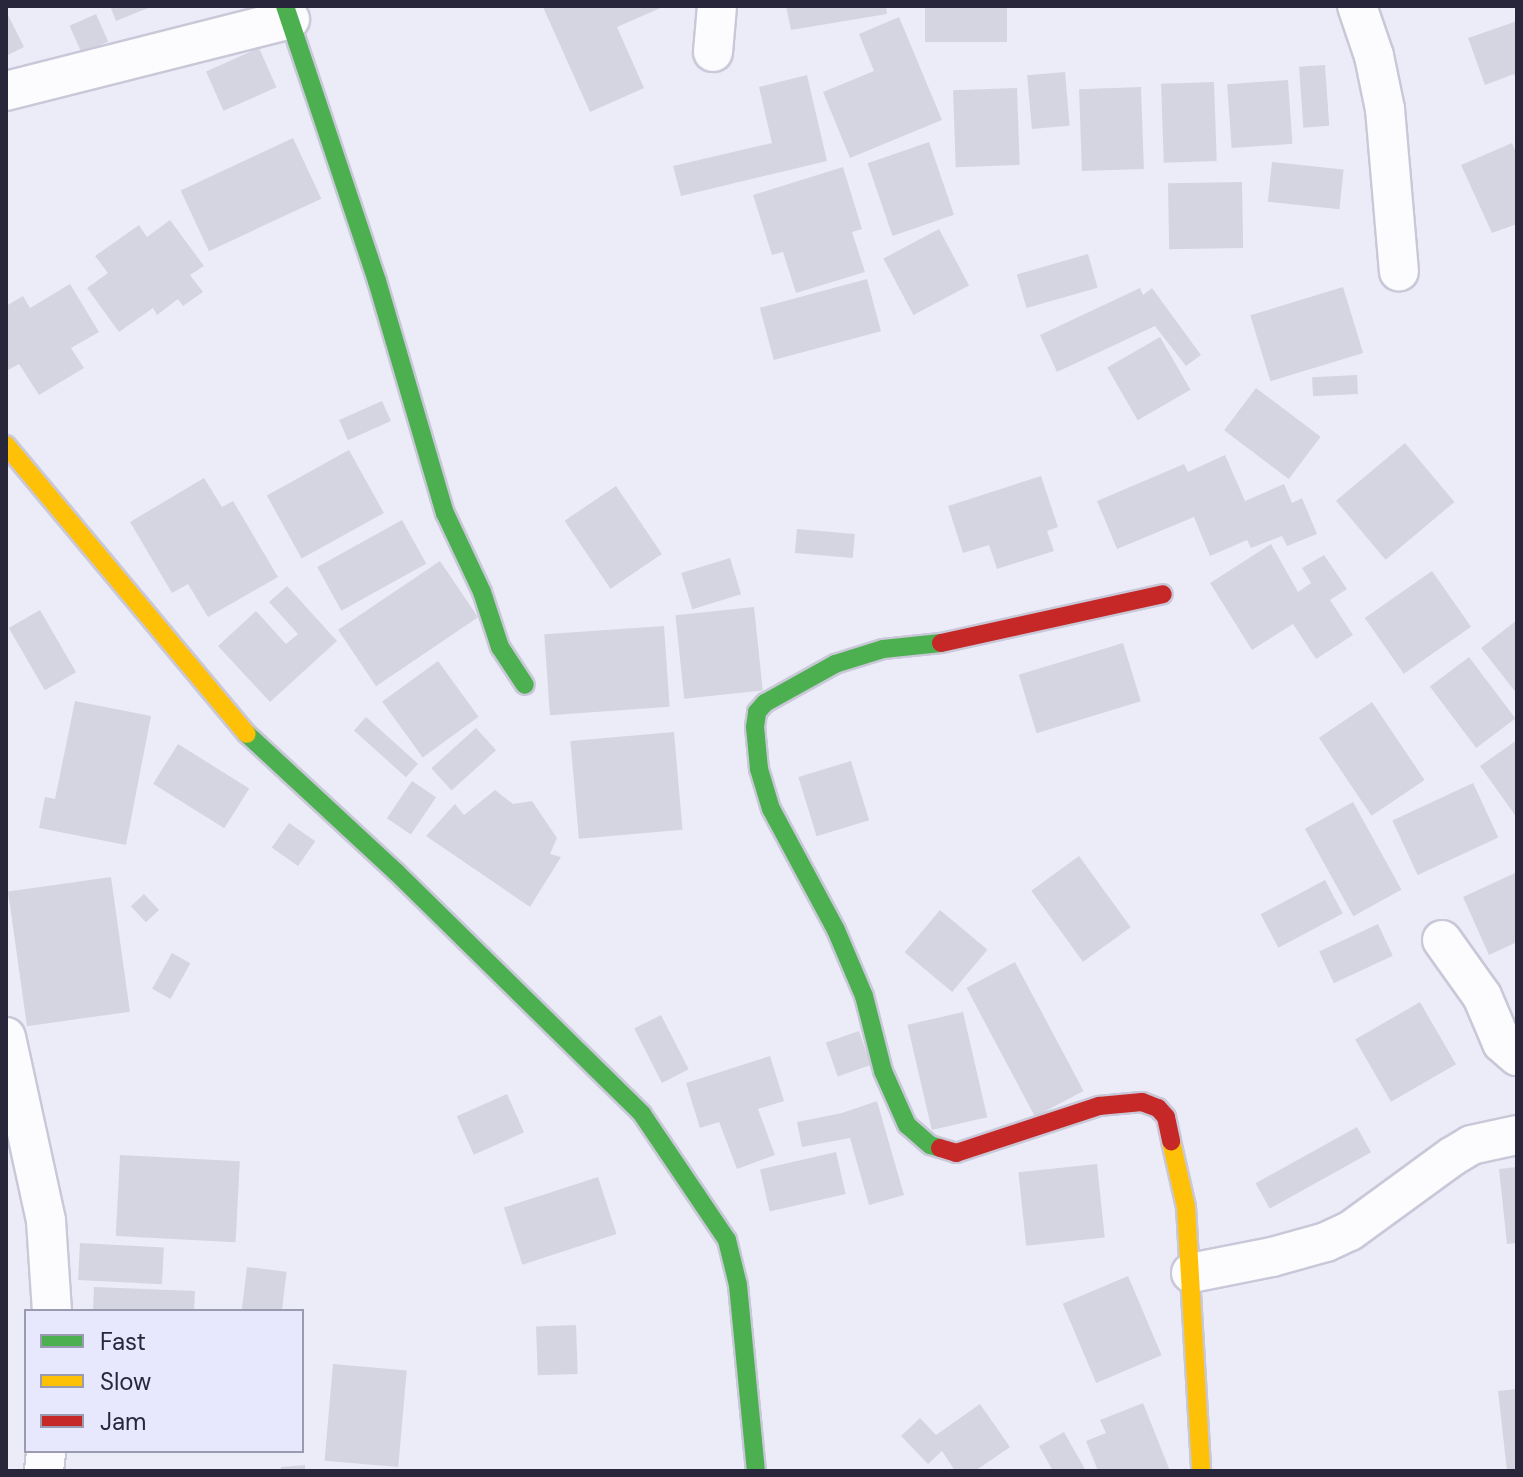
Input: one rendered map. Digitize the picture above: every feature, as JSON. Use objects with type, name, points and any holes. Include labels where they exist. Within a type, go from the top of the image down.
[{"type":"street","points":[[713,52],[717,6]]},
{"type":"street","points":[[1357,6],[1374,56],[1385,109],[1399,271]]},
{"type":"street","points":[[6,91],[288,12],[377,281],[445,513],[482,592],[500,647],[525,685]]},
{"type":"street","points":[[6,445],[248,736],[396,872],[642,1114],[727,1240],[738,1285],[756,1471]]},
{"type":"street","points":[[1163,594],[948,642],[883,649],[835,664],[765,703],[757,712],[755,727],[759,769],[771,809],[836,930],[864,996],[883,1071],[907,1125],[930,1145],[956,1153],[1099,1106],[1150,1104],[1166,1117],[1186,1207],[1201,1471]]},
{"type":"street","points":[[1442,940],[1482,996],[1502,1043],[1517,1056]]},
{"type":"street","points":[[6,1037],[46,1221],[52,1309]]},
{"type":"street","points":[[1191,1273],[1272,1257],[1326,1242],[1350,1231],[1471,1145],[1517,1135]]},
{"type":"building","points":[[110,6],[153,6],[116,21]]},
{"type":"building","points":[[665,6],[617,27],[644,88],[590,112],[543,7]]},
{"type":"building","points":[[786,6],[886,6],[887,14],[791,30]]},
{"type":"building","points":[[925,6],[1007,6],[1007,42],[925,42]]},
{"type":"building","points":[[6,11],[24,47],[6,56]]},
{"type":"building","points":[[96,14],[108,41],[82,53],[70,26]]},
{"type":"building","points":[[899,17],[942,120],[850,158],[823,92],[874,71],[859,34]]},
{"type":"building","points":[[1517,21],[1517,82],[1514,74],[1485,85],[1468,38]]},
{"type":"building","points":[[259,48],[276,87],[224,111],[206,72]]},
{"type":"building","points":[[1325,65],[1329,126],[1303,128],[1299,67]]},
{"type":"building","points":[[1065,72],[1070,126],[1032,129],[1027,75]]},
{"type":"building","points":[[807,75],[827,161],[681,196],[673,166],[772,143],[759,87]]},
{"type":"building","points":[[1288,80],[1292,144],[1232,148],[1227,84]]},
{"type":"building","points":[[1214,82],[1217,161],[1164,163],[1161,84]]},
{"type":"building","points":[[1141,87],[1144,169],[1082,171],[1079,89]]},
{"type":"building","points":[[1017,88],[1020,165],[956,167],[953,90]]},
{"type":"building","points":[[293,138],[321,199],[209,251],[181,190]]},
{"type":"building","points":[[929,142],[954,215],[893,236],[868,163]]},
{"type":"building","points":[[1512,143],[1517,155],[1517,224],[1492,233],[1461,165]]},
{"type":"building","points":[[1272,162],[1344,170],[1339,209],[1268,202]]},
{"type":"building","points":[[843,167],[862,229],[852,232],[865,272],[796,293],[783,252],[772,255],[753,195]]},
{"type":"building","points":[[1242,182],[1243,248],[1169,249],[1168,183]]},
{"type":"building","points":[[170,220],[204,266],[190,275],[203,292],[183,306],[178,299],[157,315],[153,308],[119,332],[87,288],[108,273],[95,256],[139,225],[147,237]]},
{"type":"building","points":[[939,229],[969,286],[913,315],[883,259]]},
{"type":"building","points":[[1088,254],[1098,288],[1027,308],[1017,274]]},
{"type":"building","points":[[867,279],[881,331],[774,360],[760,308]]},
{"type":"building","points":[[70,284],[99,332],[71,348],[84,368],[39,395],[19,364],[6,371],[6,306],[23,296],[30,308]]},
{"type":"building","points":[[1343,287],[1363,353],[1270,381],[1250,315]]},
{"type":"building","points":[[1140,288],[1143,295],[1152,288],[1201,355],[1186,366],[1155,326],[1057,372],[1040,335]]},
{"type":"building","points":[[1160,337],[1190,390],[1138,420],[1107,368]]},
{"type":"building","points":[[1357,375],[1358,394],[1313,396],[1312,377]]},
{"type":"building","points":[[1256,388],[1321,437],[1289,479],[1224,430]]},
{"type":"building","points":[[382,401],[391,421],[348,440],[339,420]]},
{"type":"building","points":[[1405,443],[1454,502],[1386,560],[1336,501]]},
{"type":"building","points":[[349,450],[384,513],[302,559],[267,496]]},
{"type":"building","points":[[1225,455],[1245,501],[1284,484],[1292,503],[1302,498],[1317,534],[1287,546],[1282,536],[1251,548],[1247,540],[1210,556],[1194,517],[1117,549],[1097,501],[1184,464],[1188,472]]},
{"type":"building","points":[[1041,476],[1058,527],[1047,531],[1054,551],[997,569],[989,545],[963,553],[948,506]]},
{"type":"building","points":[[204,478],[222,507],[233,501],[278,577],[208,617],[188,584],[172,593],[130,522]]},
{"type":"building","points":[[616,486],[662,554],[610,589],[565,521]]},
{"type":"building","points":[[402,520],[426,564],[341,611],[317,567]]},
{"type":"building","points":[[797,529],[855,534],[853,558],[795,553]]},
{"type":"building","points":[[1271,544],[1298,592],[1311,583],[1302,568],[1324,555],[1347,589],[1330,600],[1353,635],[1316,659],[1293,624],[1252,650],[1210,583]]},
{"type":"building","points":[[730,558],[741,594],[692,609],[681,573]]},
{"type":"building","points":[[440,561],[478,617],[376,686],[338,630]]},
{"type":"building","points":[[1432,571],[1471,627],[1404,674],[1365,618]]},
{"type":"building","points":[[287,586],[337,641],[270,702],[218,646],[256,611],[286,644],[298,634],[269,602]]},
{"type":"building","points":[[754,607],[763,691],[684,699],[675,615]]},
{"type":"building","points":[[40,610],[76,672],[45,690],[9,628]]},
{"type":"building","points":[[1517,620],[1517,694],[1481,648]]},
{"type":"building","points":[[664,626],[670,707],[550,715],[544,634]]},
{"type":"building","points":[[1123,643],[1141,701],[1037,733],[1019,675]]},
{"type":"building","points":[[1469,657],[1515,718],[1476,748],[1430,686]]},
{"type":"building","points":[[438,661],[479,717],[423,757],[382,702]]},
{"type":"building","points":[[75,701],[151,716],[126,845],[39,828],[45,797],[55,799]]},
{"type":"building","points":[[1372,702],[1425,780],[1372,816],[1319,738]]},
{"type":"building","points":[[366,717],[418,764],[406,777],[354,730]]},
{"type":"building","points":[[476,728],[496,750],[451,790],[431,768]]},
{"type":"building","points":[[674,732],[683,830],[579,839],[570,741]]},
{"type":"building","points":[[1517,740],[1517,818],[1480,766]]},
{"type":"building","points":[[178,744],[249,789],[224,828],[153,784]]},
{"type":"building","points":[[851,761],[869,820],[817,836],[798,777]]},
{"type":"building","points":[[412,781],[436,797],[411,835],[387,818]]},
{"type":"building","points":[[1473,783],[1498,837],[1418,875],[1392,821]]},
{"type":"building","points":[[495,790],[513,804],[532,801],[557,838],[550,854],[561,857],[530,907],[426,836],[455,804],[464,815]]},
{"type":"building","points":[[1353,802],[1401,889],[1353,916],[1305,829]]},
{"type":"building","points":[[289,823],[315,841],[298,866],[272,848]]},
{"type":"building","points":[[1079,856],[1131,927],[1083,962],[1031,891]]},
{"type":"building","points":[[1517,872],[1517,942],[1489,955],[1463,897]]},
{"type":"building","points":[[111,877],[130,1012],[27,1026],[8,891]]},
{"type":"building","points":[[1325,880],[1343,914],[1278,948],[1261,914]]},
{"type":"building","points":[[144,894],[159,910],[146,922],[131,906]]},
{"type":"building","points":[[940,910],[987,950],[952,992],[905,952]]},
{"type":"building","points":[[1378,924],[1393,956],[1334,983],[1319,951]]},
{"type":"building","points":[[172,953],[190,963],[170,999],[152,989]]},
{"type":"building","points":[[1015,962],[1084,1091],[1035,1117],[966,988]]},
{"type":"building","points":[[1420,1002],[1456,1064],[1391,1102],[1355,1040]]},
{"type":"building","points":[[963,1012],[987,1117],[932,1130],[907,1025]]},
{"type":"building","points":[[661,1015],[689,1069],[662,1083],[634,1029]]},
{"type":"building","points":[[859,1031],[871,1065],[838,1076],[826,1042]]},
{"type":"building","points":[[770,1056],[784,1101],[758,1109],[775,1155],[737,1169],[719,1122],[700,1128],[686,1083]]},
{"type":"building","points":[[507,1094],[524,1132],[474,1155],[457,1116]]},
{"type":"building","points":[[877,1101],[904,1195],[869,1205],[850,1138],[802,1147],[797,1122],[842,1113]]},
{"type":"building","points":[[1357,1127],[1371,1152],[1270,1209],[1256,1183]]},
{"type":"building","points":[[836,1152],[846,1194],[770,1211],[760,1170]]},
{"type":"building","points":[[120,1155],[240,1161],[236,1242],[116,1236]]},
{"type":"building","points":[[1097,1164],[1105,1238],[1026,1246],[1018,1172]]},
{"type":"building","points":[[1517,1167],[1517,1243],[1507,1244],[1499,1169]]},
{"type":"building","points":[[598,1177],[617,1234],[522,1265],[504,1208]]},
{"type":"building","points":[[80,1243],[164,1247],[162,1284],[78,1280]]},
{"type":"building","points":[[247,1267],[287,1272],[282,1309],[242,1309]]},
{"type":"building","points":[[1128,1276],[1162,1355],[1096,1383],[1063,1304]]},
{"type":"building","points":[[94,1287],[195,1291],[194,1309],[93,1309]]},
{"type":"building","points":[[576,1325],[578,1374],[538,1375],[536,1326]]},
{"type":"building","points":[[333,1364],[407,1370],[398,1467],[325,1461]]},
{"type":"building","points":[[1517,1389],[1517,1470],[1507,1471],[1498,1391]]},
{"type":"building","points":[[1143,1403],[1170,1471],[1098,1471],[1086,1441],[1106,1433],[1100,1420]]},
{"type":"building","points":[[980,1404],[1010,1447],[975,1471],[955,1471],[942,1451],[928,1464],[901,1436],[920,1418],[936,1435]]},
{"type":"building","points":[[1064,1432],[1086,1471],[1053,1471],[1039,1446]]},
{"type":"building","points":[[305,1465],[305,1471],[281,1471],[281,1467]]},
{"type":"traffic: fast","points":[[285,6],[377,281],[445,513],[482,592],[500,647],[525,685]]},
{"type":"traffic: fast","points":[[940,1148],[930,1145],[907,1125],[883,1071],[864,996],[836,930],[771,809],[759,769],[755,727],[757,712],[765,703],[835,664],[883,649],[941,643]]},
{"type":"traffic: fast","points":[[247,734],[396,872],[642,1114],[727,1240],[738,1285],[756,1471]]},
{"type":"traffic: slow","points":[[6,445],[247,734]]},
{"type":"traffic: slow","points":[[1171,1141],[1186,1207],[1201,1471]]},
{"type":"traffic: jam","points":[[941,643],[1163,594]]},
{"type":"traffic: jam","points":[[940,1148],[956,1153],[1099,1106],[1142,1102],[1158,1108],[1166,1117],[1171,1141]]}]
